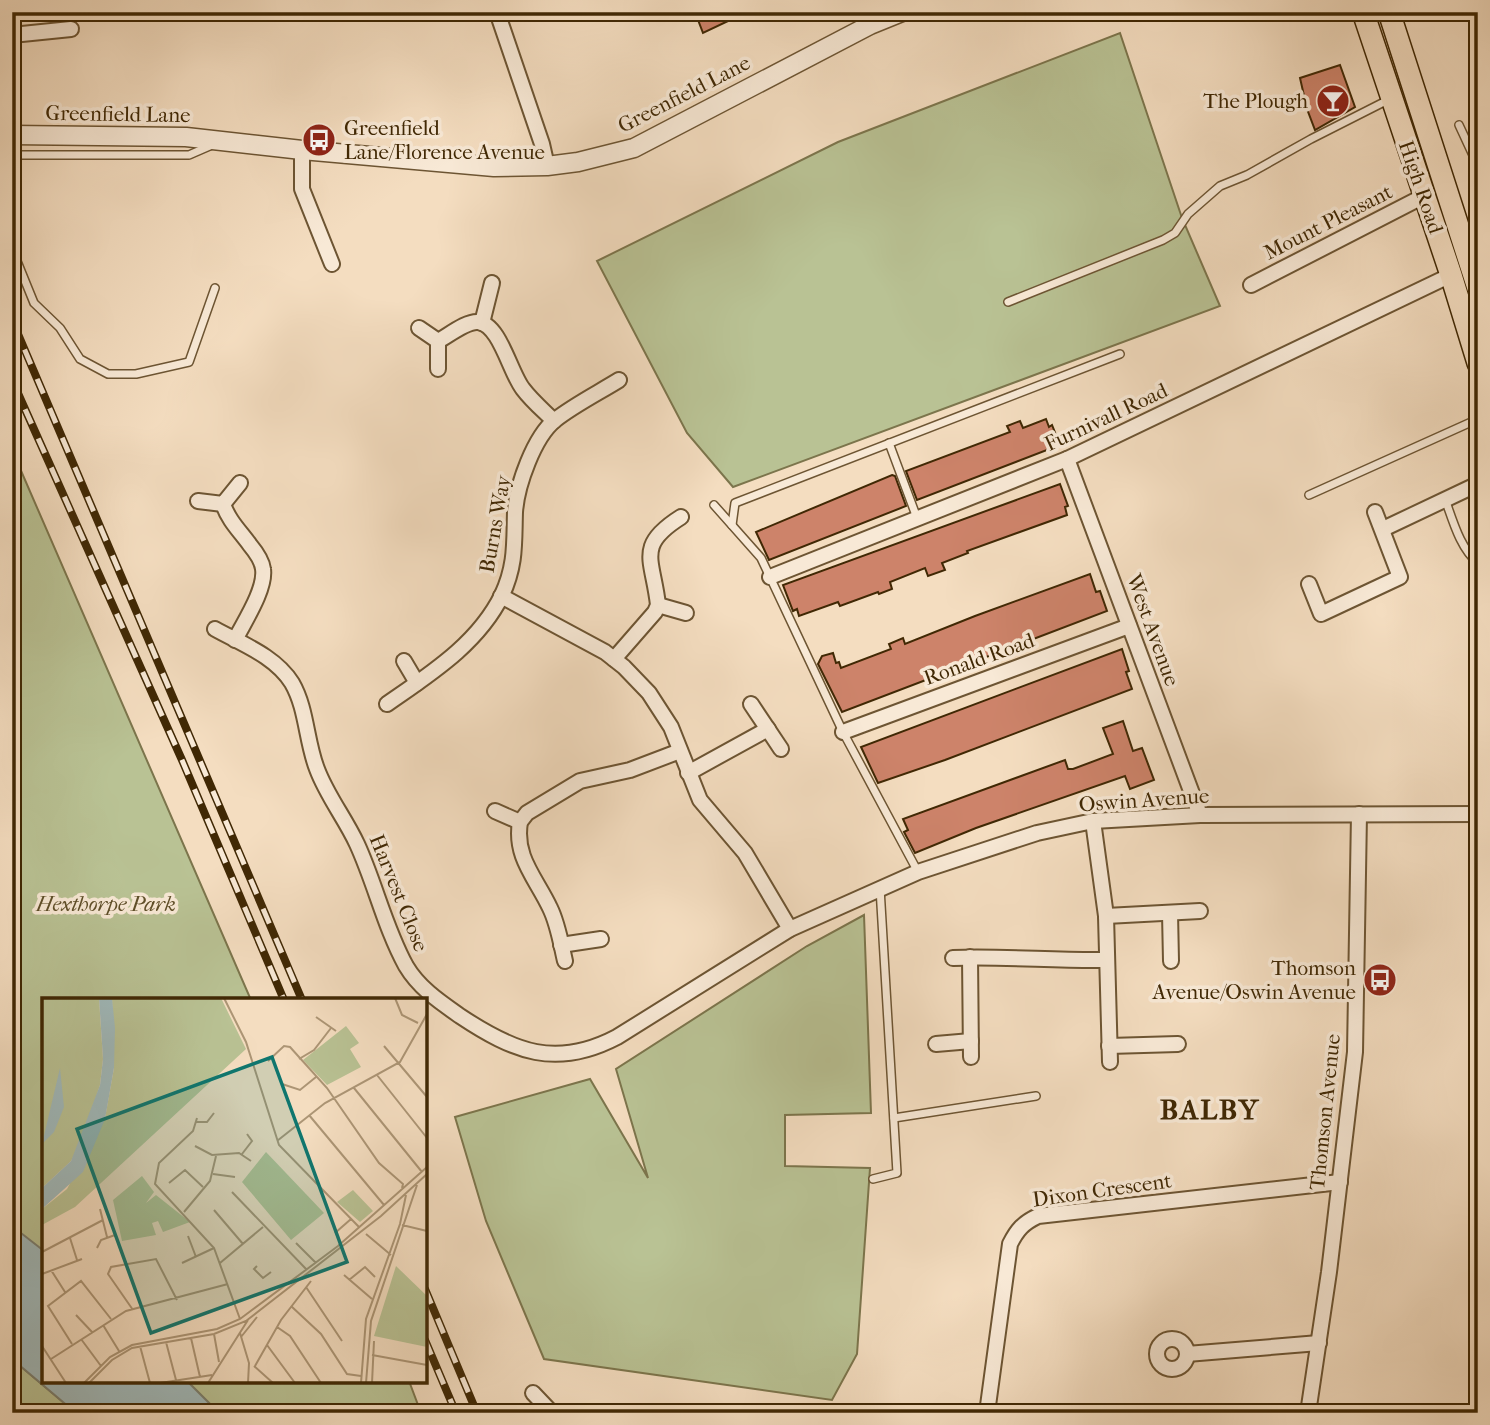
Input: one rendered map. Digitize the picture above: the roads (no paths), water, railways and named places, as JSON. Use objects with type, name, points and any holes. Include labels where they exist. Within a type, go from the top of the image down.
[{"type":"main road","name":"High Road","points":[[1363,12],[1478,363]]},
{"type":"main road","name":"High Road","points":[[1389,12],[1478,288]]},
{"type":"street","points":[[497,12],[547,166]]},
{"type":"street","name":"Greenfield Lane","points":[[12,135],[186,137],[494,167],[547,166],[578,162],[634,148],[870,25],[902,12]]},
{"type":"street","points":[[13,30],[71,29]]},
{"type":"street","points":[[302,150],[302,189],[332,264]]},
{"type":"street","name":"Mount Pleasant","points":[[1251,285],[1424,197]]},
{"type":"street","name":"Furnivall Road","points":[[770,577],[1067,459],[1451,275]]},
{"type":"street","points":[[482,323],[492,283]]},
{"type":"street","points":[[438,341],[474,322],[490,328],[498,338],[513,374],[523,389],[554,421]]},
{"type":"street","points":[[419,328],[438,341]]},
{"type":"street","points":[[438,341],[438,369]]},
{"type":"street","name":"Burns Way","points":[[387,704],[439,668],[488,617],[501,596],[513,565],[515,511],[519,490],[529,460],[541,438],[554,421],[619,380]]},
{"type":"street","name":"West Avenue","points":[[1067,459],[1200,815]]},
{"type":"street","points":[[223,504],[240,483]]},
{"type":"street","points":[[1383,528],[1478,484]]},
{"type":"street","points":[[198,501],[223,504]]},
{"type":"street","points":[[223,504],[233,526],[250,544],[263,568],[263,581],[235,640]]},
{"type":"street","points":[[1309,584],[1321,614],[1400,576],[1376,512]]},
{"type":"street","points":[[614,659],[655,612],[657,605],[651,546],[662,529],[681,517]]},
{"type":"street","points":[[501,596],[605,652],[624,667],[655,702],[671,727],[700,800],[745,853],[790,929]]},
{"type":"street","points":[[657,605],[687,613]]},
{"type":"street","name":"Ronald Road","points":[[843,732],[1129,626]]},
{"type":"street","name":"Harvest Close","points":[[215,629],[272,662],[291,682],[300,701],[310,748],[326,791],[352,832],[398,949],[414,978],[440,1002],[502,1042],[523,1050],[557,1055],[595,1048],[790,929]]},
{"type":"street","points":[[404,661],[417,683]]},
{"type":"street","points":[[751,704],[781,749]]},
{"type":"street","points":[[688,773],[768,729]]},
{"type":"street","points":[[565,961],[552,911],[524,863],[520,849],[520,822],[527,813],[580,781],[630,770],[680,751]]},
{"type":"street","points":[[495,811],[520,822]]},
{"type":"street","name":"Thomson Avenue","points":[[1308,1413],[1355,1052],[1359,814]]},
{"type":"street","name":"Oswin Avenue","points":[[790,929],[918,872],[987,848],[1093,821],[1200,815],[1478,814]]},
{"type":"street","points":[[1093,821],[1106,916],[1110,1062]]},
{"type":"street","points":[[1106,916],[1200,911]]},
{"type":"street","points":[[1170,913],[1171,961]]},
{"type":"street","points":[[561,946],[600,939]]},
{"type":"street","points":[[953,958],[998,956],[1061,961],[1107,960]]},
{"type":"street","points":[[970,957],[971,1057]]},
{"type":"street","points":[[936,1044],[971,1041]]},
{"type":"street","points":[[1109,1046],[1178,1044]]},
{"type":"street","name":"Dixon Crescent","points":[[987,1413],[1010,1244],[1015,1232],[1024,1222],[1038,1216],[1340,1182]]},
{"type":"street","points":[[1187,1354],[1319,1343]]},
{"type":"street","points":[[533,1393],[552,1413]]},
{"type":"lane","points":[[1008,302],[1175,233],[1188,214],[1220,186],[1247,175],[1311,138],[1392,99]]},
{"type":"lane","points":[[1459,125],[1478,166]]},
{"type":"lane","points":[[12,155],[190,155],[221,141]]},
{"type":"lane","points":[[12,249],[34,303],[60,328],[80,359],[108,374],[136,374],[189,362],[215,288]]},
{"type":"lane","points":[[732,525],[736,503],[1120,354]]},
{"type":"lane","points":[[1309,495],[1478,419]]},
{"type":"lane","points":[[889,443],[917,519]]},
{"type":"lane","points":[[1445,499],[1457,532],[1471,557],[1478,563]]},
{"type":"lane","points":[[714,505],[761,558],[843,732],[918,872]]},
{"type":"lane","points":[[873,1179],[897,1173],[880,888]]},
{"type":"lane","points":[[894,1118],[1037,1096]]},
{"type":"water","points":[[12,1226],[42,1249],[42,1383],[189,1383],[219,1413],[76,1413],[12,1359]]},
{"type":"railway","points":[[12,320],[301,998]]},
{"type":"railway","points":[[12,380],[182,760],[283,998]]},
{"type":"railway","points":[[427,1294],[477,1413]]},
{"type":"railway","points":[[427,1345],[456,1413]]},
{"type":"place","name":"The Plough","points":[[1333,101]]},
{"type":"place","name":"Greenfield Lane/Florence Avenue","points":[[319,140]]},
{"type":"place","name":"Thomson Avenue/Oswin Avenue","points":[[1380,980]]},
{"type":"district","name":"BALBY","points":[[1210,1109]]},
{"type":"park label","name":"Hexthorpe Park","points":[[106,904]]}]
